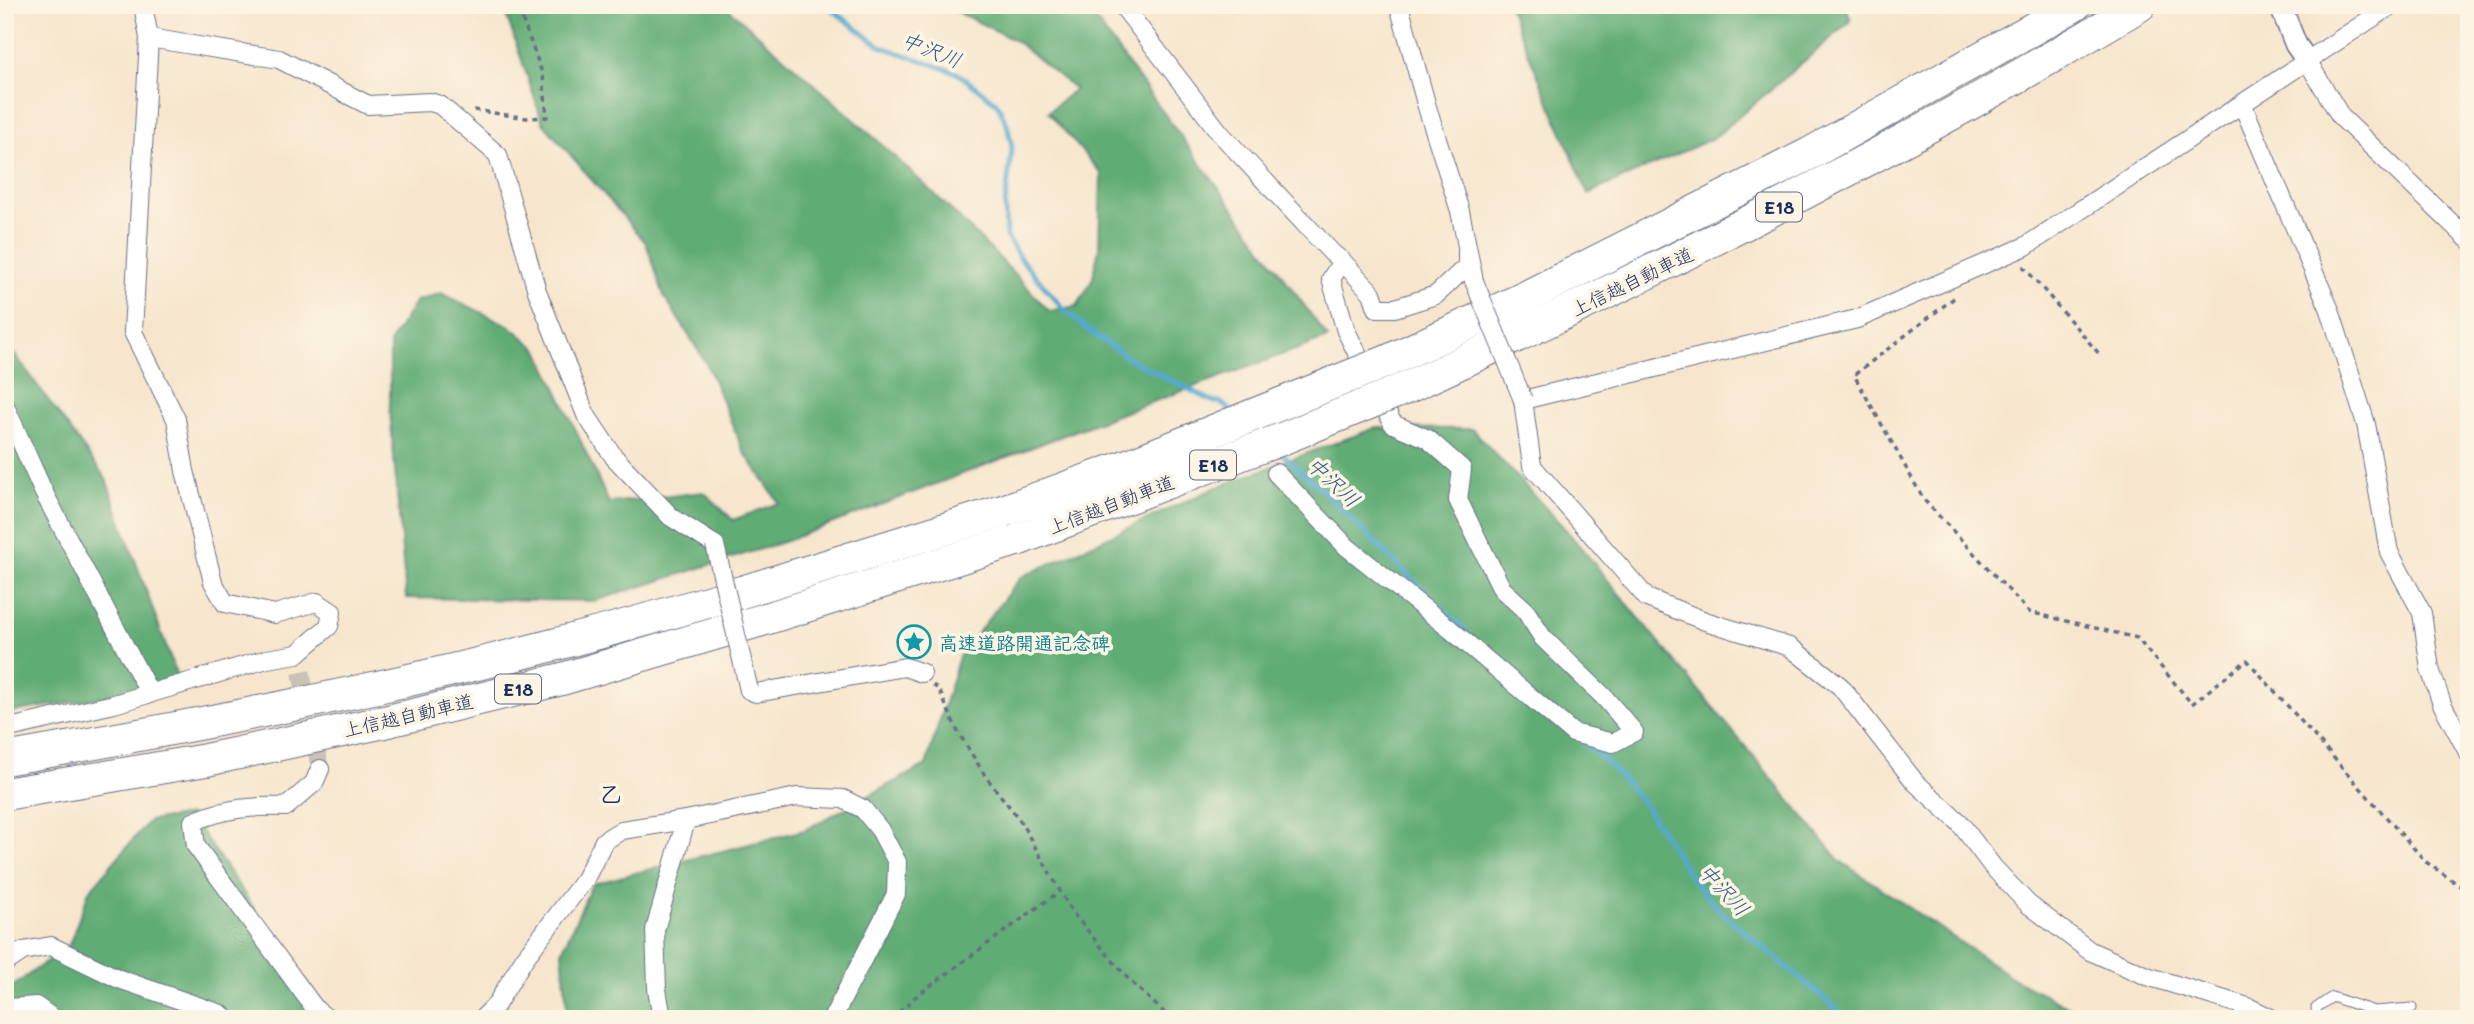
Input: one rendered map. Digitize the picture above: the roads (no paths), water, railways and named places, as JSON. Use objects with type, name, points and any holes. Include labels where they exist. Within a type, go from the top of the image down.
[{"type":"highway","name":"上信越自動車道","points":[[5,759],[201,725],[335,697],[555,645],[755,588],[1003,511],[1132,464],[1391,360],[1524,298],[1809,155],[2075,5]]},
{"type":"highway","name":"上信越自動車道","points":[[5,794],[206,760],[384,722],[562,679],[762,620],[1019,538],[1279,440],[1406,388],[1650,272],[1830,181],[2140,5]]},
{"type":"street","points":[[5,729],[150,694],[267,659],[299,663],[329,626],[332,611],[317,601],[275,614],[225,603],[213,582],[185,471],[176,419],[133,332],[149,38],[143,5]]},
{"type":"street","points":[[1122,5],[1220,133],[1372,293],[1377,308],[1395,308],[1436,295],[1467,266],[1460,211]]},
{"type":"street","points":[[1395,5],[1400,9],[1460,211],[1474,281],[1523,400],[1532,466],[1647,598],[1705,621],[1790,647],[1840,686],[1915,782],[1959,822],[1993,867],[2028,904],[2090,951],[2147,976],[2248,1007],[2273,1019]]},
{"type":"street","points":[[2280,5],[2302,54],[2341,117],[2469,240]]},
{"type":"street","points":[[1523,400],[1857,318],[2012,253],[2243,106],[2302,54],[2392,5]]},
{"type":"street","points":[[149,38],[279,59],[368,105],[430,102],[440,105],[498,155],[537,290],[586,415],[614,457],[671,517],[715,545],[749,690],[755,693],[905,667],[922,673]]},
{"type":"street","points":[[2243,106],[2330,310],[2366,424],[2389,552],[2422,613],[2430,669],[2438,692],[2469,754]]},
{"type":"street","points":[[1276,473],[1347,547],[1450,629],[1573,733],[1613,743],[1634,732],[1604,697],[1543,638],[1525,610],[1502,589],[1458,500],[1462,469],[1428,439],[1393,424],[1346,331],[1331,279],[1342,261]]},
{"type":"street","points":[[5,405],[44,494],[150,694]]},
{"type":"street","points":[[320,769],[314,783],[286,807],[249,806],[212,813],[193,822],[196,846],[316,1010],[328,1019]]},
{"type":"street","points":[[482,1019],[496,1005],[524,959],[585,879],[604,841],[622,830],[797,797],[843,799],[863,809],[880,830],[897,862],[896,894],[832,1019]]},
{"type":"street","points":[[662,1019],[657,989],[655,930],[686,820]]},
{"type":"street","points":[[5,963],[23,951],[51,946],[119,979],[221,1014],[225,1019]]},
{"type":"street","points":[[5,1005],[8,1008],[36,1006],[54,1019]]},
{"type":"lane","points":[[2317,1019],[2316,1008],[2332,997],[2374,1011],[2412,1007]]},
{"type":"waterway","name":"中沢川","points":[[826,5],[880,46],[957,73],[997,103],[1007,124],[1012,147],[1005,205],[1006,236],[1020,258],[1062,307],[1089,331],[1133,361],[1214,402],[1220,402],[1233,413]]},
{"type":"waterway","name":"中沢川","points":[[1278,450],[1465,631]]},
{"type":"waterway","name":"中沢川","points":[[1584,743],[1610,765],[1644,804],[1692,879],[1720,911],[1849,1019]]},
{"type":"tunnel","points":[[301,672],[320,769]]},
{"type":"place","name":"高速道路開通記念碑","points":[[914,642]]},
{"type":"district","name":"乙","points":[[610,793]]}]
